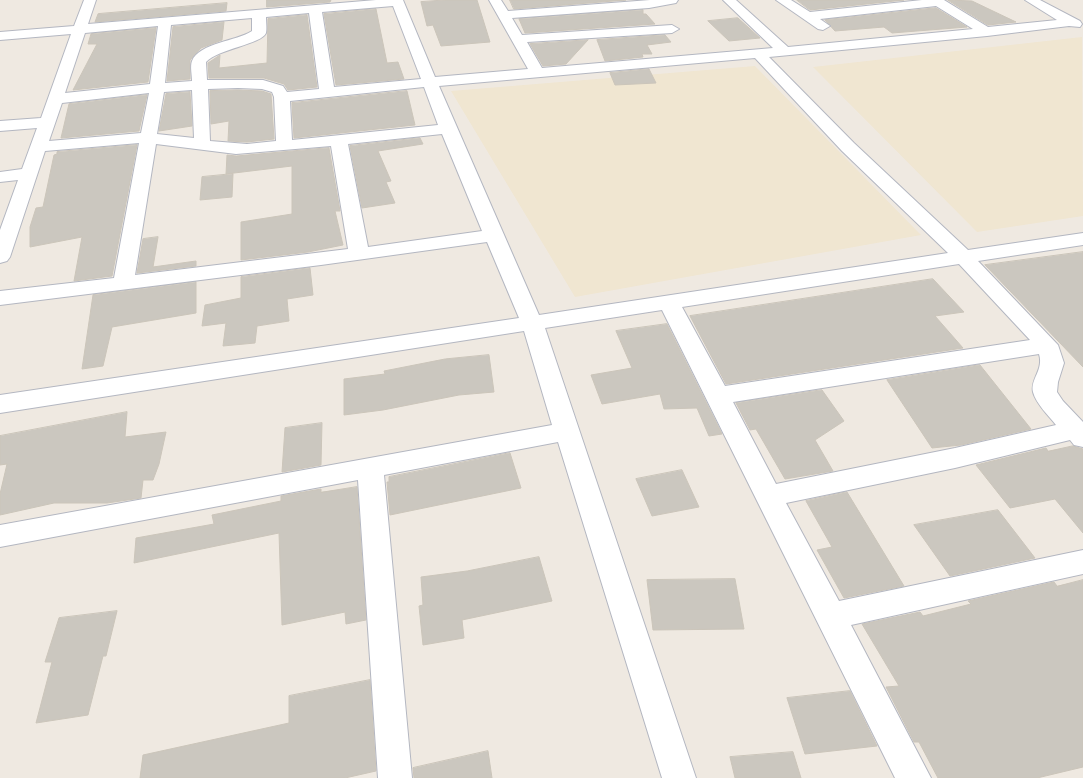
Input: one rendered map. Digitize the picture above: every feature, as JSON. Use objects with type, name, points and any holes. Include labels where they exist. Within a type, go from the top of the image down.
[{"type":"street","points":[[0,257],[90,0]]},
{"type":"street","points":[[495,0],[537,72]]},
{"type":"street","points":[[505,15],[672,0]]},
{"type":"street","points":[[729,0],[786,52]]},
{"type":"street","points":[[782,0],[809,16],[850,45]]},
{"type":"street","points":[[1033,1],[1056,0]]},
{"type":"street","points":[[0,36],[316,10],[397,1],[448,129],[532,323],[679,778]]},
{"type":"street","points":[[809,16],[937,1],[987,32]]},
{"type":"street","points":[[1033,1],[1077,26]]},
{"type":"street","points":[[647,2],[696,59]]},
{"type":"street","points":[[316,10],[327,92]]},
{"type":"street","points":[[202,144],[198,61],[204,53],[211,50],[253,38],[259,33],[259,14]]},
{"type":"street","points":[[124,282],[147,138],[161,65],[165,22]]},
{"type":"street","points":[[282,97],[537,72],[786,52],[987,32],[1077,26]]},
{"type":"street","points":[[517,39],[678,36]]},
{"type":"street","points":[[760,54],[848,147],[963,257],[1047,345],[1053,363],[1046,382],[1045,392],[1054,407],[1079,434]]},
{"type":"street","points":[[55,99],[200,85],[264,85],[278,89],[282,97],[284,146]]},
{"type":"street","points":[[0,126],[47,122]]},
{"type":"street","points":[[38,146],[147,138],[202,144],[234,150],[448,129]]},
{"type":"street","points":[[339,141],[358,254]]},
{"type":"street","points":[[0,177],[29,173]]},
{"type":"street","points":[[0,298],[358,254],[494,235]]},
{"type":"street","points":[[0,404],[963,257],[1081,241]]},
{"type":"street","points":[[669,302],[914,778]]},
{"type":"street","points":[[717,396],[1047,345]]},
{"type":"street","points":[[0,536],[567,431]]},
{"type":"street","points":[[768,496],[1079,434]]},
{"type":"street","points":[[370,469],[395,778]]},
{"type":"street","points":[[830,616],[1083,562]]},
{"type":"shaded area","points":[[1082,37],[1083,216],[977,232],[813,67]]},
{"type":"shaded area","points":[[755,66],[921,235],[575,297],[451,91]]},
{"type":"building","points":[[267,0],[331,0],[330,2],[267,7]]},
{"type":"building","points":[[477,0],[490,42],[441,46],[433,25],[427,26],[421,2]]},
{"type":"building","points":[[510,0],[626,0],[514,9]]},
{"type":"building","points":[[797,0],[904,0],[810,10]]},
{"type":"building","points":[[948,0],[972,1],[1016,22],[988,25]]},
{"type":"building","points":[[227,3],[226,11],[95,22],[98,14]]},
{"type":"building","points":[[936,8],[967,27],[892,33],[884,27],[835,31],[825,20]]},
{"type":"building","points":[[376,9],[387,63],[398,62],[404,79],[336,85],[324,14]]},
{"type":"building","points":[[643,10],[643,14],[646,14],[655,24],[525,33],[519,19]]},
{"type":"building","points":[[307,15],[317,87],[288,90],[284,84],[264,78],[209,78],[208,63],[220,55],[219,68],[267,63],[268,19]]},
{"type":"building","points":[[738,18],[760,38],[729,41],[708,21]]},
{"type":"building","points":[[224,22],[222,40],[201,48],[190,60],[190,79],[167,81],[173,27]]},
{"type":"building","points":[[156,28],[148,82],[73,90],[97,44],[88,44],[91,34]]},
{"type":"building","points":[[665,35],[671,42],[647,45],[652,54],[642,54],[643,57],[605,61],[597,40]]},
{"type":"building","points":[[588,40],[566,64],[543,66],[530,44]]},
{"type":"building","points":[[649,69],[656,83],[615,85],[610,73]]},
{"type":"building","points":[[210,91],[262,91],[271,94],[274,139],[247,142],[228,141],[229,121],[211,124]]},
{"type":"building","points":[[407,91],[415,125],[294,138],[292,103]]},
{"type":"building","points":[[190,92],[192,126],[159,131],[166,94]]},
{"type":"building","points":[[147,95],[139,131],[61,138],[69,104]]},
{"type":"building","points":[[420,138],[423,144],[378,151],[391,181],[386,182],[395,203],[362,208],[350,146]]},
{"type":"building","points":[[137,145],[112,276],[74,281],[82,237],[30,247],[30,227],[36,208],[43,207],[54,155],[57,152]]},
{"type":"building","points":[[329,148],[340,211],[335,211],[343,245],[308,252],[241,260],[241,222],[292,214],[292,166],[226,174],[227,155],[236,156]]},
{"type":"building","points":[[233,174],[232,197],[200,200],[202,177]]},
{"type":"building","points":[[158,237],[153,267],[196,261],[196,266],[137,273],[143,239]]},
{"type":"building","points":[[1083,252],[1083,367],[985,265]]},
{"type":"building","points":[[310,268],[313,295],[287,299],[289,321],[257,326],[255,343],[223,346],[226,323],[202,326],[205,305],[241,298],[241,277]]},
{"type":"building","points":[[933,279],[964,312],[935,316],[963,348],[726,384],[690,316]]},
{"type":"building","points":[[196,282],[196,313],[112,327],[103,366],[82,369],[93,295]]},
{"type":"building","points":[[667,324],[722,434],[709,436],[697,408],[664,409],[660,394],[602,404],[591,375],[632,368],[616,331]]},
{"type":"building","points":[[489,355],[494,392],[459,395],[383,410],[344,415],[344,379],[385,374],[384,371],[445,359]]},
{"type":"building","points":[[980,365],[1031,429],[961,445],[932,448],[887,380]]},
{"type":"building","points":[[822,390],[844,421],[815,440],[833,471],[785,479],[756,429],[750,430],[736,403]]},
{"type":"building","points":[[127,412],[125,437],[166,432],[159,464],[153,480],[143,480],[141,498],[107,503],[54,503],[0,515],[0,494],[7,464],[0,465],[0,436]]},
{"type":"building","points":[[322,423],[321,465],[282,472],[285,428]]},
{"type":"building","points":[[1073,446],[1083,449],[1083,533],[1055,499],[1010,508],[976,465],[1046,448],[1048,451]]},
{"type":"building","points":[[510,453],[521,488],[390,515],[387,482],[389,482],[389,477]]},
{"type":"building","points":[[682,470],[699,507],[652,516],[636,479]]},
{"type":"building","points":[[357,487],[366,620],[346,624],[345,612],[282,625],[279,533],[134,563],[136,538],[214,524],[212,515],[281,501],[281,496],[321,489],[321,492]]},
{"type":"building","points":[[847,492],[904,586],[844,598],[817,550],[832,547],[806,501]]},
{"type":"building","points":[[998,510],[1035,558],[950,576],[914,525]]},
{"type":"building","points":[[539,557],[552,601],[462,620],[464,638],[423,645],[419,606],[423,605],[421,577],[467,571]]},
{"type":"building","points":[[735,579],[744,629],[653,630],[647,580]]},
{"type":"building","points":[[1083,580],[1083,767],[1037,778],[938,778],[919,742],[914,742],[886,687],[899,686],[862,624],[920,612],[923,616],[971,604],[968,601],[1054,582],[1057,586]]},
{"type":"building","points":[[117,611],[88,715],[36,723],[52,662],[45,662],[59,618]]},
{"type":"building","points":[[370,680],[376,771],[345,778],[140,778],[143,755],[289,723],[289,696]]},
{"type":"building","points":[[850,691],[877,746],[805,754],[787,698]]},
{"type":"building","points":[[488,751],[492,778],[414,778],[413,768]]},
{"type":"building","points":[[793,752],[801,778],[735,778],[730,757]]}]
